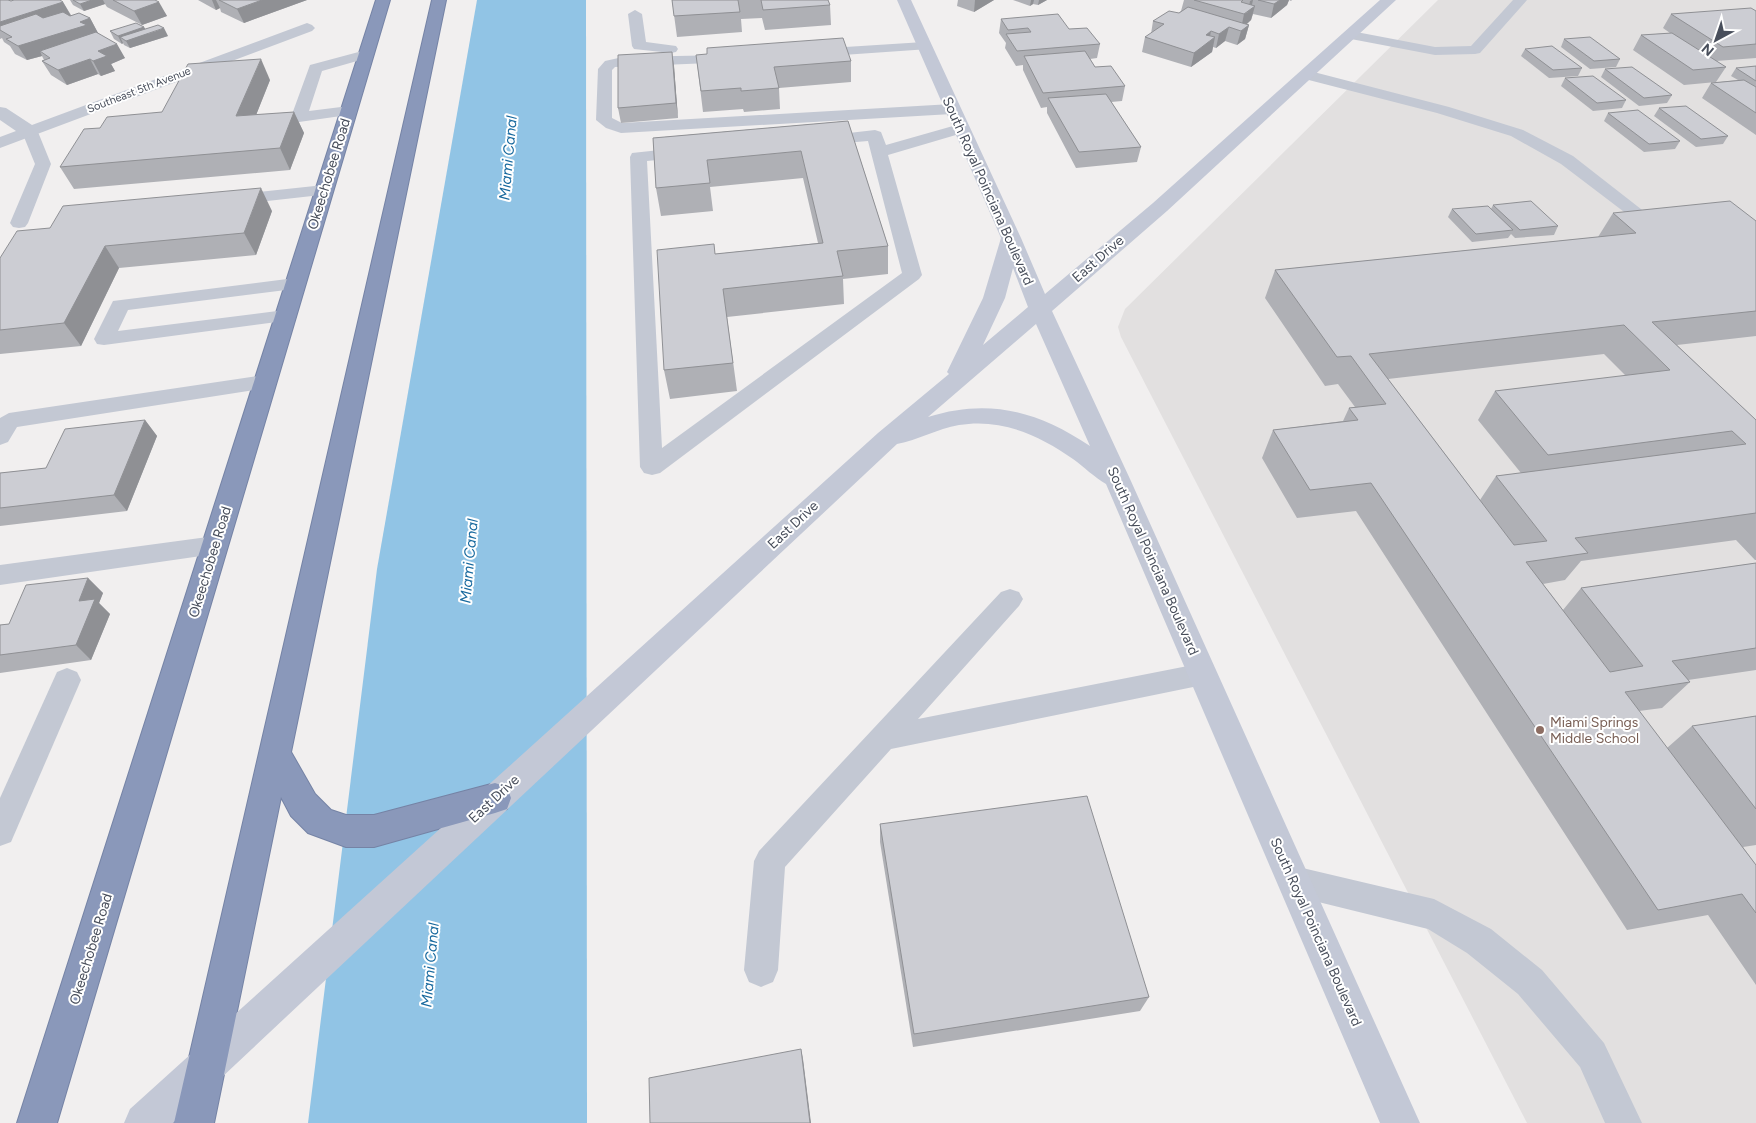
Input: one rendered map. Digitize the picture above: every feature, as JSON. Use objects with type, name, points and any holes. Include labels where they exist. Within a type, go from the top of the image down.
[{"type":"highway","name":"Okeechobee Road","points":[[37,1123],[382,0]]},
{"type":"highway","points":[[194,1123],[435,4]]},
{"type":"highway","points":[[275,754],[303,805],[320,822],[346,831],[374,831],[495,798]]},
{"type":"street","name":"South Royal Poinciana Boulevard","points":[[904,0],[960,129],[1011,238],[1040,309],[1117,479],[1400,1123]]},
{"type":"street","name":"East Drive","points":[[144,1123],[887,439],[1160,206],[1389,0]]},
{"type":"street","name":"Southeast 5th Avenue","points":[[0,143],[307,28]]},
{"type":"street","points":[[0,112],[30,132]]},
{"type":"street","points":[[954,382],[994,298],[1011,238]]},
{"type":"street","points":[[887,439],[965,416],[996,416],[1024,421],[1049,431],[1073,445],[1117,479]]},
{"type":"lane","points":[[1352,35],[1435,51],[1475,50],[1520,0]]},
{"type":"lane","points":[[635,14],[639,46],[744,53],[690,61],[623,61],[610,64],[605,69],[604,120],[621,128],[952,109]]},
{"type":"lane","points":[[797,49],[921,40]]},
{"type":"lane","points":[[349,110],[299,117],[315,68],[366,54]]},
{"type":"lane","points":[[1306,75],[1443,110],[1517,132],[1567,160],[1646,220]]},
{"type":"lane","points":[[879,152],[960,129]]},
{"type":"lane","points":[[19,224],[43,164],[30,132]]},
{"type":"lane","points":[[707,151],[638,157],[652,467],[912,275],[874,135],[806,142]]},
{"type":"lane","points":[[216,201],[324,190]]},
{"type":"lane","points":[[285,316],[104,339],[120,305],[295,284]]},
{"type":"lane","points":[[0,437],[9,421],[265,382]]},
{"type":"lane","points":[[0,575],[215,545]]},
{"type":"lane","points":[[762,970],[770,861],[1010,599]]},
{"type":"lane","points":[[883,738],[1203,674]]},
{"type":"lane","points":[[0,832],[67,680]]},
{"type":"lane","points":[[1294,882],[1434,915],[1479,941],[1530,982],[1592,1055],[1624,1123]]},
{"type":"shaded area","name":"Miami Springs Middle School","points":[[1438,0],[1756,0],[1756,1123],[1527,1123],[1121,337],[1118,327],[1125,309]]},
{"type":"water","name":"Miami Canal","points":[[477,0],[586,0],[587,1123],[308,1123],[377,569]]},
{"type":"building","points":[[0,0],[60,0],[63,2],[0,22]]},
{"type":"building","points":[[73,0],[92,0],[80,4]]},
{"type":"building","points":[[113,0],[155,0],[159,2],[134,11]]},
{"type":"building","points":[[219,0],[262,0],[237,9]]},
{"type":"building","points":[[672,0],[738,0],[740,12],[674,16]]},
{"type":"building","points":[[761,0],[828,0],[830,5],[763,10]]},
{"type":"building","points":[[1194,0],[1243,0],[1241,2],[1255,6],[1244,14]]},
{"type":"building","points":[[1258,0],[1280,0],[1274,4]]},
{"type":"building","points":[[1188,7],[1249,25],[1241,31],[1229,27],[1219,34],[1211,31],[1206,35],[1215,37],[1194,53],[1145,37],[1164,24],[1153,21],[1169,11],[1179,13]]},
{"type":"building","points":[[1751,8],[1756,11],[1756,44],[1723,47],[1671,14]]},
{"type":"building","points":[[63,12],[70,16],[79,13],[90,18],[80,22],[87,25],[18,46],[6,39],[12,37],[0,30],[0,26],[36,14],[43,18]]},
{"type":"building","points":[[1058,14],[1069,29],[1087,28],[1100,44],[1017,51],[1006,34],[1031,32],[1028,28],[1008,30],[1001,19]]},
{"type":"building","points":[[136,23],[144,27],[118,36],[110,31]]},
{"type":"building","points":[[158,25],[164,28],[126,41],[120,37]]},
{"type":"building","points":[[96,32],[117,44],[98,51],[107,56],[93,61],[90,59],[58,70],[42,61],[50,58],[40,51]]},
{"type":"building","points":[[1672,33],[1726,67],[1693,70],[1641,35]]},
{"type":"building","points":[[1590,37],[1620,59],[1594,61],[1564,39]]},
{"type":"building","points":[[843,38],[851,61],[774,67],[779,88],[741,91],[741,88],[701,91],[696,55],[707,54],[707,48]]},
{"type":"building","points":[[1552,46],[1582,68],[1553,70],[1525,49]]},
{"type":"building","points":[[1085,51],[1095,67],[1111,66],[1125,86],[1043,93],[1024,56]]},
{"type":"building","points":[[672,52],[676,103],[618,108],[618,55]]},
{"type":"building","points":[[261,59],[236,116],[294,112],[280,148],[60,167],[84,129],[100,128],[107,117],[162,112],[188,64]]},
{"type":"building","points":[[1756,66],[1756,81],[1736,68]]},
{"type":"building","points":[[1632,67],[1672,95],[1644,98],[1605,69]]},
{"type":"building","points":[[1593,76],[1626,100],[1597,103],[1565,78]]},
{"type":"building","points":[[1744,80],[1756,87],[1756,113],[1711,83]]},
{"type":"building","points":[[1106,94],[1141,147],[1079,152],[1048,98]]},
{"type":"building","points":[[1686,106],[1728,136],[1701,139],[1659,108]]},
{"type":"building","points":[[1638,110],[1680,141],[1649,144],[1608,113]]},
{"type":"building","points":[[848,121],[888,246],[837,251],[843,276],[723,289],[733,363],[664,370],[657,250],[714,244],[715,254],[823,243],[801,151],[707,160],[710,183],[656,188],[653,138]]},
{"type":"building","points":[[261,188],[244,233],[105,246],[64,323],[0,330],[0,258],[17,231],[50,228],[63,206]]},
{"type":"building","points":[[1531,201],[1558,226],[1520,230],[1493,205]]},
{"type":"building","points":[[1730,201],[1756,221],[1756,311],[1652,322],[1756,420],[1756,513],[1575,538],[1588,553],[1526,562],[1610,672],[1643,666],[1581,588],[1756,563],[1756,648],[1672,661],[1690,682],[1625,692],[1756,865],[1756,913],[1742,894],[1658,910],[1371,483],[1310,490],[1273,430],[1358,420],[1349,408],[1386,404],[1351,356],[1337,357],[1275,270],[1636,233],[1613,213]],"holes":[[[1624,325],[1670,370],[1495,391],[1548,455],[1732,431],[1746,444],[1496,476],[1547,541],[1514,545],[1369,354]]]},
{"type":"building","points":[[1488,206],[1513,230],[1476,234],[1452,209]]},
{"type":"building","points":[[145,420],[114,495],[0,508],[0,473],[46,468],[65,429]]},
{"type":"building","points":[[88,578],[79,601],[95,599],[76,645],[0,655],[0,625],[9,624],[26,585]]},
{"type":"building","points":[[1756,716],[1756,809],[1692,726]]},
{"type":"building","points":[[1087,796],[1149,997],[914,1034],[880,824]]},
{"type":"building","points":[[801,1049],[810,1123],[650,1123],[649,1078]]},
{"type":"place","name":"Miami Springs Middle School","points":[[1540,730]]}]
